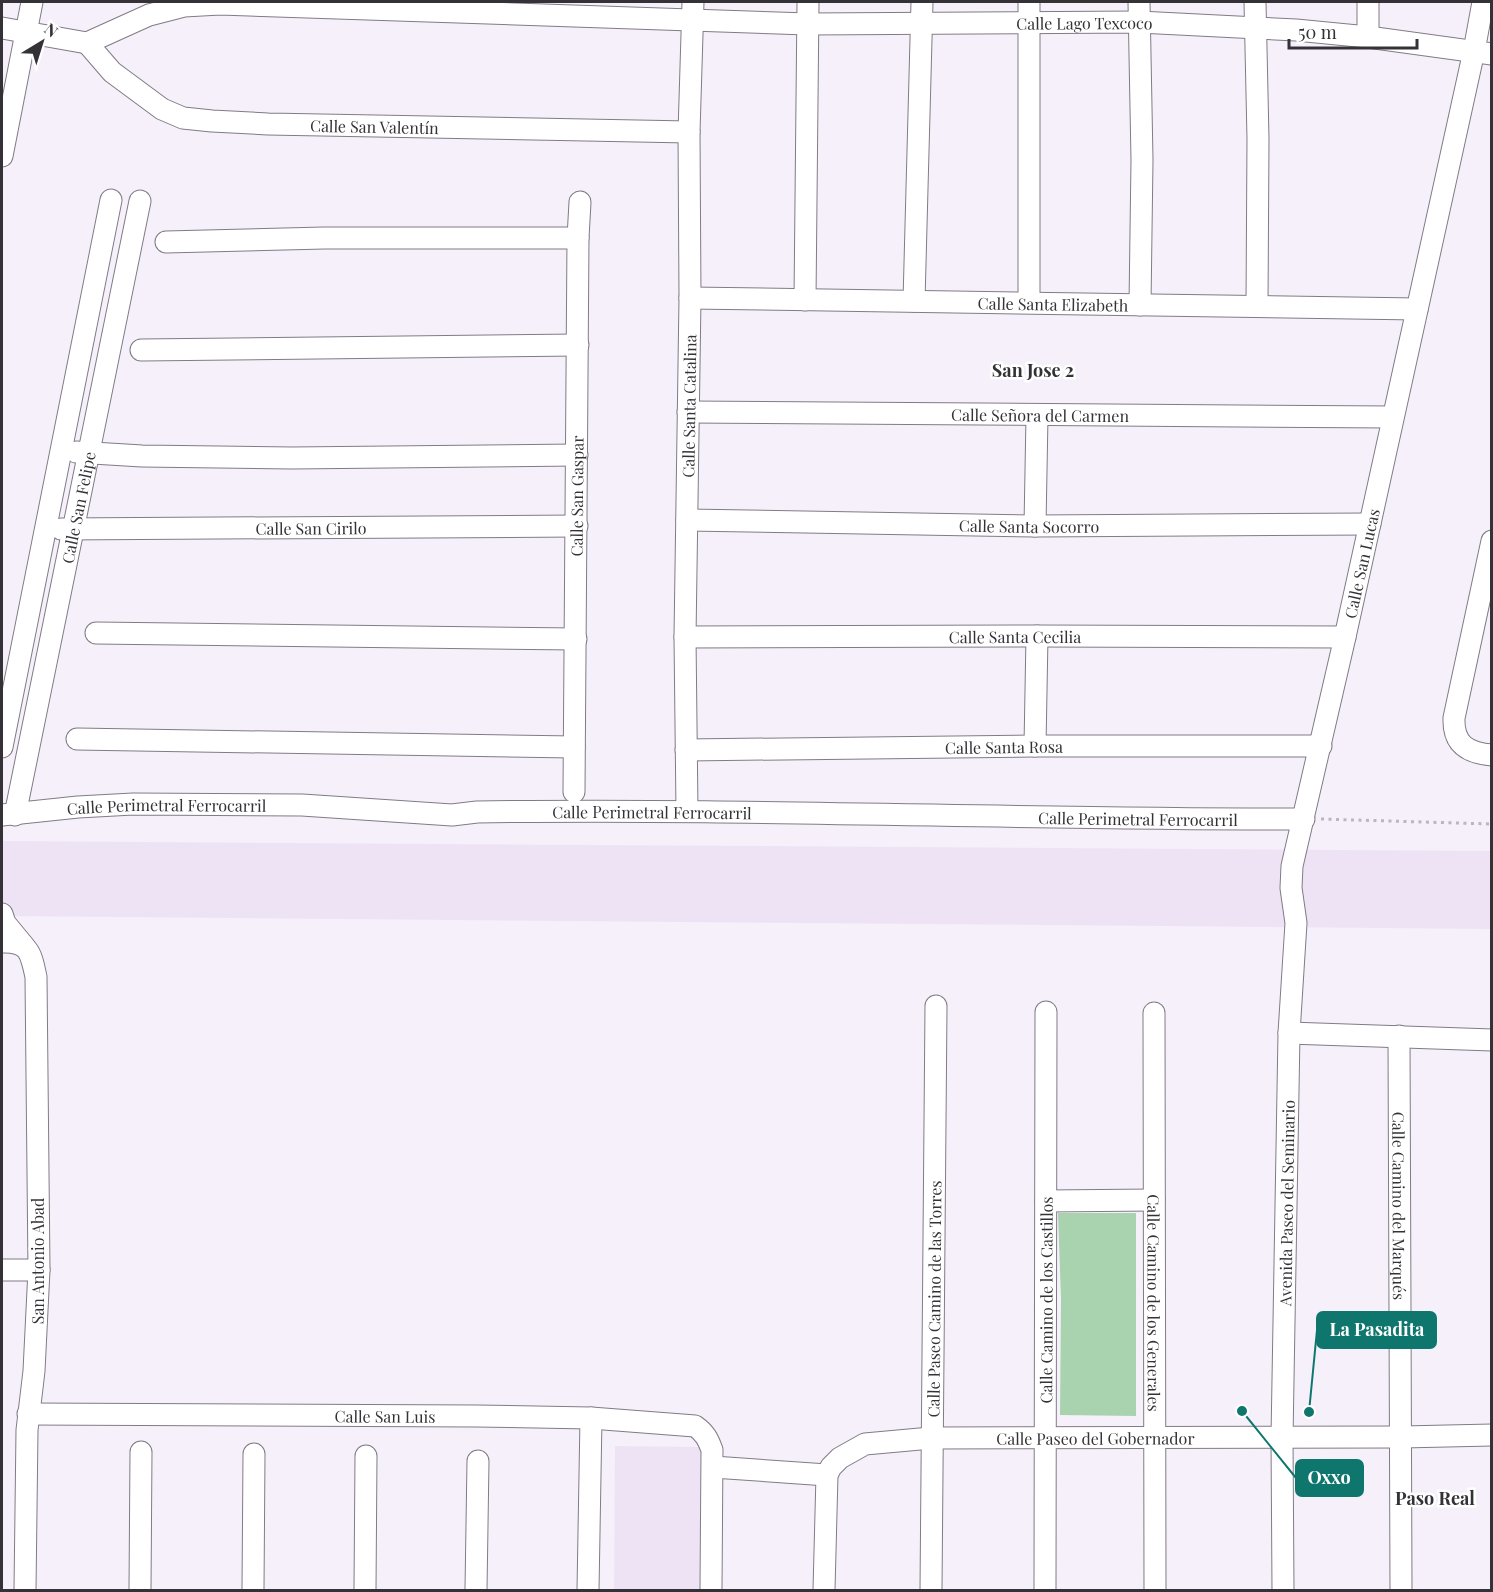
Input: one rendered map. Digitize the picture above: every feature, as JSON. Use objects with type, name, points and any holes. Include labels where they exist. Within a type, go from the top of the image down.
[{"type":"street","points":[[2,154],[32,2]]},
{"type":"street","points":[[805,300],[808,2]]},
{"type":"street","points":[[1255,2],[1258,139],[1257,305]]},
{"type":"street","points":[[1368,2],[1368,37]]},
{"type":"street","name":"Calle San Lucas","points":[[1304,819],[1417,309],[1483,52],[1483,2]]},
{"type":"street","name":"Calle Lago Texcoco","points":[[87,43],[149,15],[184,6],[220,4],[693,10],[808,24],[922,12],[1139,12],[1255,28],[1368,37],[1483,52]]},
{"type":"street","name":"Calle Santa Catalina","points":[[687,812],[685,638],[690,298],[689,132],[693,10]]},
{"type":"street","points":[[914,301],[922,12]]},
{"type":"street","points":[[1029,12],[1029,302]]},
{"type":"street","points":[[1139,12],[1142,160],[1140,305]]},
{"type":"street","points":[[2,28],[87,43]]},
{"type":"street","name":"Calle San Valentín","points":[[87,43],[112,72],[162,109],[183,118],[268,124],[689,132]]},
{"type":"street","name":"Calle San Felipe","points":[[2,747],[111,200]]},
{"type":"street","name":"Calle San Felipe","points":[[8,815],[73,529],[140,201]]},
{"type":"street","name":"Calle San Gaspar","points":[[574,792],[580,202]]},
{"type":"street","points":[[166,242],[324,238],[578,238]]},
{"type":"street","name":"Calle Santa Elizabeth","points":[[690,298],[1417,309]]},
{"type":"street","points":[[141,350],[578,345]]},
{"type":"street","name":"Calle Señora del Carmen","points":[[688,412],[1392,417]]},
{"type":"street","points":[[1035,526],[1037,416]]},
{"type":"street","points":[[61,450],[89,453],[292,458],[577,455]]},
{"type":"street","name":"Calle Santa Socorro","points":[[687,520],[1035,526],[1370,525]]},
{"type":"street","name":"Calle San Cirilo","points":[[45,529],[577,526]]},
{"type":"street","points":[[1491,541],[1454,718],[1454,729],[1467,749],[1479,754],[1491,754]]},
{"type":"street","points":[[96,633],[576,639]]},
{"type":"street","points":[[1035,746],[1037,636]]},
{"type":"street","name":"Calle Santa Cecilia","points":[[685,638],[1345,637]]},
{"type":"street","points":[[77,740],[574,747]]},
{"type":"street","name":"Calle Santa Rosa","points":[[686,750],[1035,746],[1321,747]]},
{"type":"street","name":"Calle Perimetral Ferrocarril","points":[[8,815],[78,807],[133,804],[302,806],[452,815],[506,812],[687,812],[1051,818],[1304,819]]},
{"type":"street","name":"Avenida Paseo del Seminario","points":[[1283,1590],[1282,1438],[1289,1033],[1296,923],[1291,888],[1292,867],[1304,819]]},
{"type":"street","name":"San Antonio Abad","points":[[2,914],[13,943],[32,956],[36,977],[39,1270],[37,1336],[26,1452],[25,1590]]},
{"type":"street","name":"Calle Paseo Camino de las Torres","points":[[931,1590],[936,1006]]},
{"type":"street","name":"Calle Camino de los Castillos","points":[[1045,1590],[1046,1012]]},
{"type":"street","name":"Calle Camino de los Generales","points":[[1154,1013],[1155,1590]]},
{"type":"street","points":[[1289,1033],[1491,1040]]},
{"type":"street","name":"Calle Camino del Marqués","points":[[1399,1036],[1401,1590]]},
{"type":"street","points":[[1046,1201],[1154,1200]]},
{"type":"street","points":[[2,1270],[39,1270]]},
{"type":"street","name":"Calle San Luis","points":[[28,1414],[367,1414],[591,1418],[695,1426],[708,1438],[712,1450],[711,1590]]},
{"type":"street","points":[[588,1590],[591,1418]]},
{"type":"street","name":"Calle Paseo del Gobernador","points":[[827,1475],[840,1458],[865,1444],[931,1438],[1282,1438],[1491,1435]]},
{"type":"street","points":[[140,1590],[141,1452]]},
{"type":"street","points":[[253,1590],[254,1454]]},
{"type":"street","points":[[365,1590],[366,1456]]},
{"type":"street","points":[[476,1590],[478,1461]]},
{"type":"street","points":[[713,1467],[827,1475],[824,1590]]},
{"type":"path","points":[[1304,819],[1491,824]]},
{"type":"shaded area","points":[[2,841],[1492,851],[1491,929],[2,916]]},
{"type":"shaded area","points":[[615,1446],[702,1447],[701,1590],[614,1590]]},
{"type":"green space","points":[[1058,1213],[1136,1213],[1136,1416],[1060,1415],[1061,1299]]},
{"type":"place","name":"Oxxo","points":[[1242,1411]]},
{"type":"place","name":"La Pasadita","points":[[1309,1412]]},
{"type":"district","name":"San Jose 2","points":[[1033,370]]},
{"type":"district","name":"Paso Real","points":[[1435,1498]]}]
